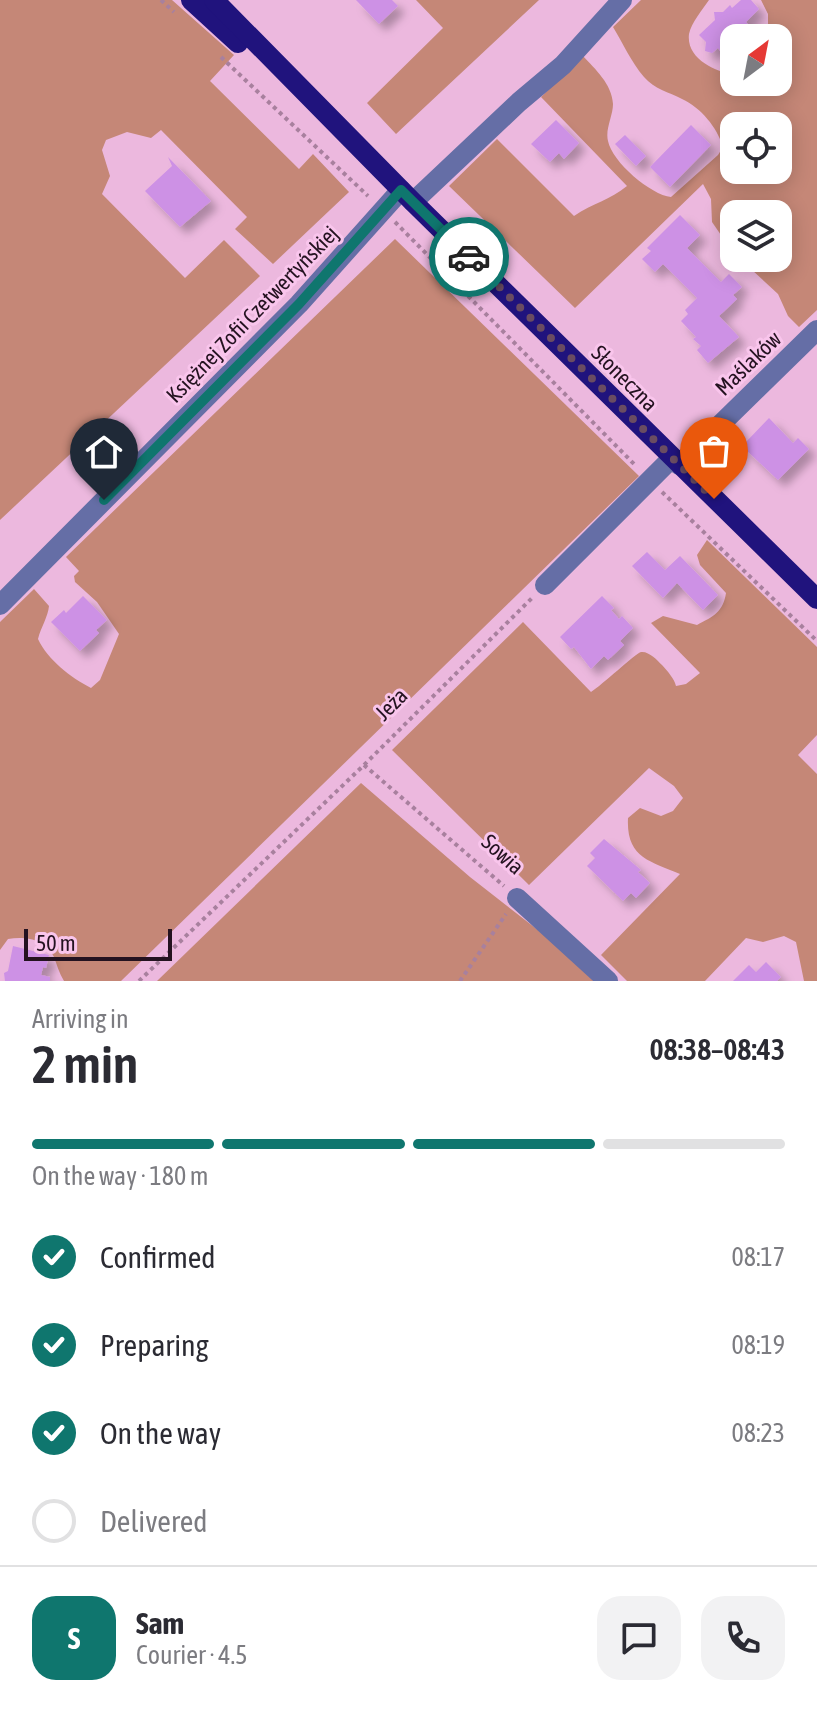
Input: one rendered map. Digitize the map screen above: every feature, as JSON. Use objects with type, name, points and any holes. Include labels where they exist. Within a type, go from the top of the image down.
[{"type":"main road","name":"Słoneczna","points":[[191,0],[407,196]]},
{"type":"main road","name":"Słoneczna","points":[[214,0],[407,196],[817,599]]},
{"type":"street","name":"Księżnej Zofii Czetwertyńskiej","points":[[0,605],[299,304],[382,210],[407,196],[563,65],[622,0]]},
{"type":"street","name":"Maślaków","points":[[675,462],[817,330]]},
{"type":"street","points":[[545,585],[650,480],[675,462]]},
{"type":"street","name":"Sowia","points":[[517,898],[608,981]]},
{"type":"path","points":[[161,0],[183,21]]},
{"type":"path","points":[[216,52],[382,210],[650,480],[817,641]]},
{"type":"path","name":"Jeża","points":[[139,981],[364,765],[545,585]]},
{"type":"path","name":"Sowia","points":[[364,765],[517,898]]},
{"type":"path","points":[[460,981],[517,898]]},
{"type":"shaded area","points":[[0,0],[172,0],[234,55],[210,81],[299,169],[313,154],[349,192],[273,264],[235,229],[247,217],[161,130],[151,138],[127,132],[106,140],[102,150],[110,176],[102,194],[185,278],[224,240],[260,276],[0,520]]},
{"type":"shaded area","points":[[416,0],[539,0],[396,134],[367,103],[443,28]]},
{"type":"shaded area","points":[[641,0],[709,0],[695,21],[689,43],[697,57],[720,70],[720,96],[792,96],[792,24],[768,24],[768,14],[761,0],[817,0],[817,310],[799,327],[788,316],[778,294],[754,272],[792,272],[792,200],[720,200],[720,234],[712,222],[711,199],[703,184],[575,308],[449,186],[497,139],[574,216],[627,186],[541,97],[583,56],[610,90],[613,109],[607,136],[611,149],[624,167],[643,184],[671,197],[720,152],[720,184],[792,184],[792,112],[720,112],[720,140],[696,107],[648,81],[613,27]]},
{"type":"shaded area","points":[[395,239],[639,476],[121,981],[64,981],[50,951],[34,940],[8,939],[0,950],[0,622],[34,589],[49,606],[38,639],[48,654],[68,673],[91,688],[100,680],[119,634],[97,602],[75,582],[74,576],[79,571],[66,557]]},
{"type":"shaded area","points":[[707,540],[817,647],[817,735],[798,755],[817,774],[817,981],[804,981],[796,942],[784,936],[763,942],[746,938],[705,981],[627,981],[601,955],[680,874],[642,856],[631,842],[628,818],[640,808],[661,816],[673,811],[683,798],[674,786],[649,768],[529,885],[392,750],[523,622],[591,692],[641,652],[650,654],[658,661],[676,686],[686,684],[700,673],[651,623],[663,616],[697,625],[720,609],[726,593],[700,565],[697,555]]},
{"type":"shaded area","points":[[361,783],[470,877],[552,941],[594,981],[157,981]]},
{"type":"building","points":[[356,0],[392,0],[398,6],[379,24]]},
{"type":"building","points":[[741,0],[751,0],[759,9],[746,22],[748,24],[720,24],[720,51],[718,48],[712,53],[705,51],[706,42],[699,35],[715,20],[714,12],[723,12],[730,5],[732,8]]},
{"type":"building","points":[[556,120],[579,143],[564,159],[559,153],[550,162],[531,144]]},
{"type":"building","points":[[691,125],[711,145],[670,187],[650,167]]},
{"type":"building","points":[[625,135],[646,156],[636,166],[615,144]]},
{"type":"building","points":[[168,157],[211,201],[180,227],[145,191],[172,166]]},
{"type":"building","points":[[680,215],[700,235],[687,248],[721,282],[729,274],[742,287],[733,295],[737,299],[719,316],[739,337],[708,363],[697,350],[701,346],[693,339],[696,337],[681,321],[688,314],[685,310],[697,298],[663,264],[655,272],[642,259],[651,251],[647,248]]},
{"type":"building","points":[[769,418],[793,443],[798,438],[809,449],[778,480],[745,449],[745,443]]},
{"type":"building","points":[[647,552],[665,570],[680,556],[718,595],[703,610],[677,583],[663,598],[632,566]]},
{"type":"building","points":[[83,596],[107,620],[96,630],[99,633],[80,651],[51,622],[64,610],[66,613]]},
{"type":"building","points":[[602,596],[614,608],[611,610],[619,619],[622,616],[633,628],[620,641],[624,645],[608,660],[604,656],[591,669],[574,647],[571,649],[560,637]]},
{"type":"building","points":[[604,839],[641,870],[638,872],[650,883],[636,898],[631,893],[623,901],[587,866],[595,858],[590,853]]},
{"type":"building","points":[[13,946],[49,955],[41,975],[50,977],[50,981],[5,981],[4,973],[8,971]]},
{"type":"building","points":[[766,962],[781,977],[777,981],[733,981],[749,965],[756,972]]},
{"type":"way so far","points":[[469,257],[714,499]]},
{"type":"route","points":[[104,500],[299,304],[401,190],[469,257]]}]
